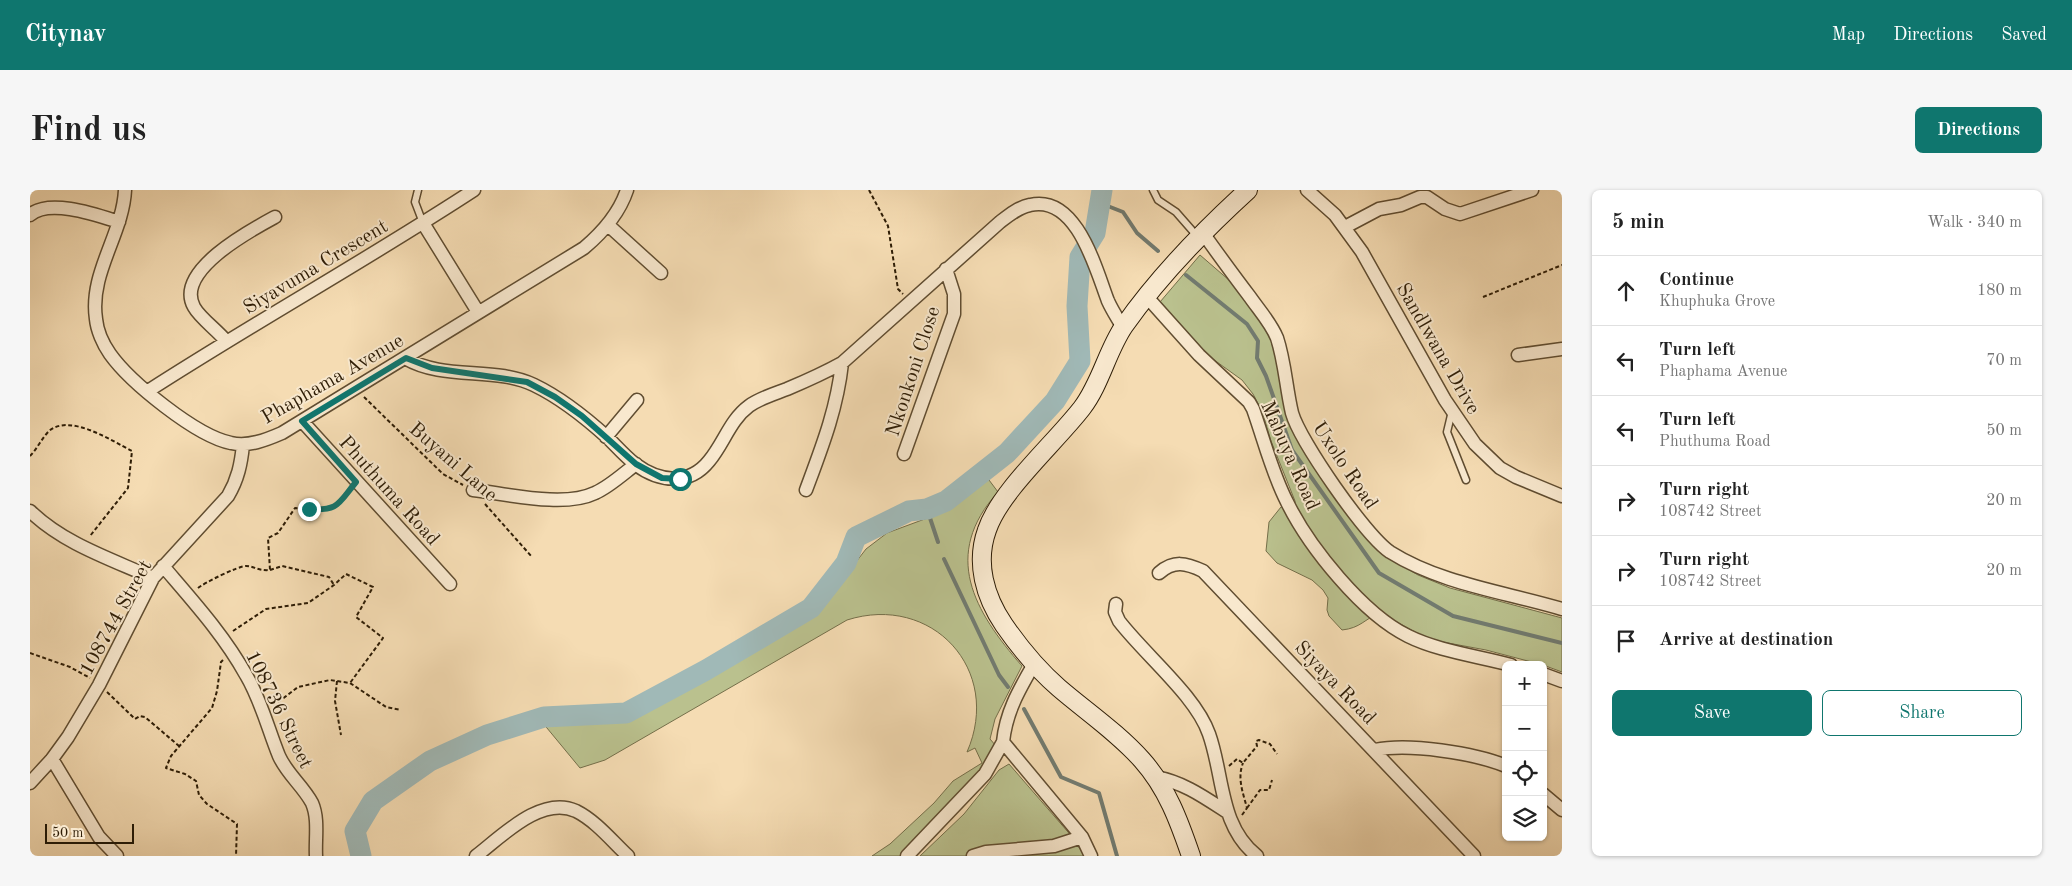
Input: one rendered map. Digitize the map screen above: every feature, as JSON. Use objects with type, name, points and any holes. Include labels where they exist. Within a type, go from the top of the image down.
[{"type":"street","name":"Phaphama Avenue","points":[[125,190],[124,204],[101,270],[95,300],[96,320],[109,352],[119,365],[148,391],[198,430],[230,443],[243,445],[270,438],[302,421],[584,248],[608,225],[619,209],[627,190]]},
{"type":"street","name":"Siyavuma Crescent","points":[[148,391],[226,340],[423,223],[474,190]]},
{"type":"street","points":[[1191,856],[1176,813],[1155,777],[1128,745],[1058,687],[1034,664],[1003,623],[987,593],[981,564],[982,552],[986,530],[1001,504],[1084,406],[1095,388],[1122,328],[1200,235],[1248,190]]},
{"type":"street","points":[[1344,227],[1379,209],[1401,205],[1420,197],[1427,197],[1445,208],[1460,214],[1532,190]]},
{"type":"street","name":"Sandlwana Drive","points":[[1311,191],[1344,227],[1362,252],[1452,411],[1474,444],[1500,468],[1533,485],[1562,496]]},
{"type":"street","points":[[406,358],[432,368],[527,382],[555,397],[606,437],[636,464],[662,478],[680,479],[692,475],[709,461],[734,421],[750,406],[842,363],[910,300],[1000,222],[1031,204],[1056,208],[1065,214],[1080,235],[1092,257],[1108,302],[1122,328]]},
{"type":"street","points":[[30,215],[43,209],[70,209],[89,212],[119,222]]},
{"type":"street","points":[[226,340],[193,306],[192,297],[197,275],[210,259],[223,249],[251,229],[275,217]]},
{"type":"street","points":[[423,223],[478,312]]},
{"type":"street","points":[[608,225],[661,273]]},
{"type":"street","name":"Uxolo Road","points":[[1200,235],[1274,332],[1293,413],[1303,437],[1341,495],[1377,541],[1390,552],[1446,578],[1562,609]]},
{"type":"street","name":"Nkonkoni Close","points":[[904,454],[954,314],[954,294],[946,269]]},
{"type":"street","name":"Mabuya Road","points":[[1147,297],[1199,355],[1249,402],[1280,486],[1294,514],[1324,558],[1368,608],[1387,624],[1420,642],[1502,663]]},
{"type":"street","points":[[1518,355],[1562,349]]},
{"type":"street","points":[[806,490],[834,414],[842,363]]},
{"type":"street","points":[[606,437],[637,400]]},
{"type":"street","name":"Phuthuma Road","points":[[302,421],[450,584]]},
{"type":"street","name":"108744 Street","points":[[30,783],[52,759],[68,737],[99,685],[154,578],[228,496],[236,483],[241,468],[243,445]]},
{"type":"street","points":[[474,490],[547,499],[577,499],[597,492],[636,464]]},
{"type":"street","points":[[30,511],[50,529],[154,578]]},
{"type":"street","name":"Siyaya Road","points":[[1159,573],[1166,567],[1182,563],[1203,571],[1474,856]]},
{"type":"street","name":"108736 Street","points":[[163,566],[222,638],[254,689],[286,769],[311,803],[316,826],[316,856]]},
{"type":"street","points":[[1116,604],[1114,612],[1119,621],[1201,716],[1210,737],[1227,812],[1243,844],[1257,856]]},
{"type":"street","points":[[907,856],[985,774],[1003,742],[1012,704],[1034,664]]},
{"type":"street","points":[[1547,675],[1562,681]]},
{"type":"street","points":[[1003,742],[1082,838],[1091,856]]},
{"type":"street","points":[[1375,750],[1405,747],[1478,757],[1502,765]]},
{"type":"street","points":[[52,759],[99,837],[116,856]]},
{"type":"street","points":[[1155,777],[1168,779],[1187,787],[1227,812]]},
{"type":"street","points":[[1545,796],[1562,810]]},
{"type":"street","points":[[476,856],[538,811],[556,807],[576,811],[590,821],[628,856]]},
{"type":"street","points":[[973,856],[986,852],[1054,846],[1082,838]]},
{"type":"lane","points":[[418,190],[415,202],[423,223]]},
{"type":"lane","points":[[1153,190],[1158,200],[1176,212],[1200,235]]},
{"type":"lane","points":[[1452,411],[1447,432],[1466,480]]},
{"type":"path","points":[[869,190],[888,226],[898,289],[910,300]]},
{"type":"path","points":[[1483,297],[1562,265]]},
{"type":"path","name":"Buyani Lane","points":[[356,389],[443,474],[474,490],[532,557]]},
{"type":"path","points":[[30,456],[50,430],[66,425],[81,426],[132,451],[128,488],[83,546]]},
{"type":"path","points":[[270,570],[268,538],[278,533],[295,508],[327,510],[336,507],[356,482]]},
{"type":"path","points":[[188,595],[205,583],[215,580],[235,568],[248,566],[260,571],[282,566],[329,577],[334,585]]},
{"type":"path","points":[[222,638],[266,609],[308,603],[346,574],[372,587],[356,617],[383,638],[350,683]]},
{"type":"path","points":[[232,652],[221,662],[217,691],[212,708],[171,756],[166,768],[185,774],[196,781],[199,795],[207,804],[237,824],[239,829],[236,856]]},
{"type":"path","points":[[30,653],[70,667],[99,685],[135,719],[145,716],[179,746]]},
{"type":"path","points":[[263,713],[298,687],[330,680],[350,683],[386,707],[401,710]]},
{"type":"path","points":[[337,681],[335,701],[341,735]]},
{"type":"path","points":[[1247,808],[1242,790],[1240,771],[1243,763],[1257,746],[1256,741],[1259,740],[1270,744],[1278,754]]},
{"type":"path","points":[[1218,770],[1228,768],[1233,760],[1237,759],[1243,763]]},
{"type":"path","points":[[1234,829],[1260,790],[1269,790],[1272,780]]},
{"type":"green space","points":[[1200,255],[1237,287],[1273,339],[1287,414],[1383,554],[1418,575],[1450,588],[1562,618],[1562,672],[1547,666],[1547,661],[1528,661],[1486,650],[1437,641],[1419,634],[1380,613],[1354,627],[1342,630],[1329,616],[1327,610],[1328,598],[1323,590],[1312,580],[1277,563],[1266,551],[1269,522],[1281,507],[1295,504],[1295,501],[1271,441],[1262,411],[1253,394],[1242,380],[1210,357],[1160,302]]},
{"type":"green space","points":[[986,476],[998,492],[981,515],[971,538],[968,560],[971,582],[978,603],[990,624],[1022,666],[995,719],[990,739],[996,746],[986,766],[900,856],[872,856],[890,844],[934,803],[953,781],[982,763],[975,748],[967,752],[976,722],[975,693],[967,667],[952,645],[932,628],[907,618],[878,615],[847,620],[605,760],[580,768],[542,722],[628,716],[814,612],[822,606],[866,549],[887,533],[941,513]]},
{"type":"green space","points":[[1009,764],[1068,832],[1085,856],[920,856],[964,814],[999,770]]},
{"type":"waterway","points":[[361,856],[355,831],[373,801],[430,761],[487,735],[544,717],[626,713],[706,670],[811,608],[846,563],[856,537],[909,511],[927,509],[946,501],[1007,453],[1055,401],[1080,361],[1077,306],[1080,257],[1095,233],[1102,190]]},
{"type":"waterway","points":[[1100,203],[1123,212],[1137,233],[1158,251]]},
{"type":"waterway","points":[[1186,275],[1247,324],[1258,341],[1257,358],[1266,376],[1292,450],[1379,573],[1453,616],[1562,643]]},
{"type":"waterway","points":[[927,509],[938,542]]},
{"type":"waterway","points":[[944,559],[999,675],[1008,687]]},
{"type":"waterway","points":[[1024,709],[1061,777],[1099,793],[1117,856]]},
{"type":"route","points":[[309,509],[327,510],[336,507],[356,482],[302,421],[406,358],[414,363],[432,368],[527,382],[555,397],[582,416],[636,464],[651,474],[670,480],[680,479]]}]
